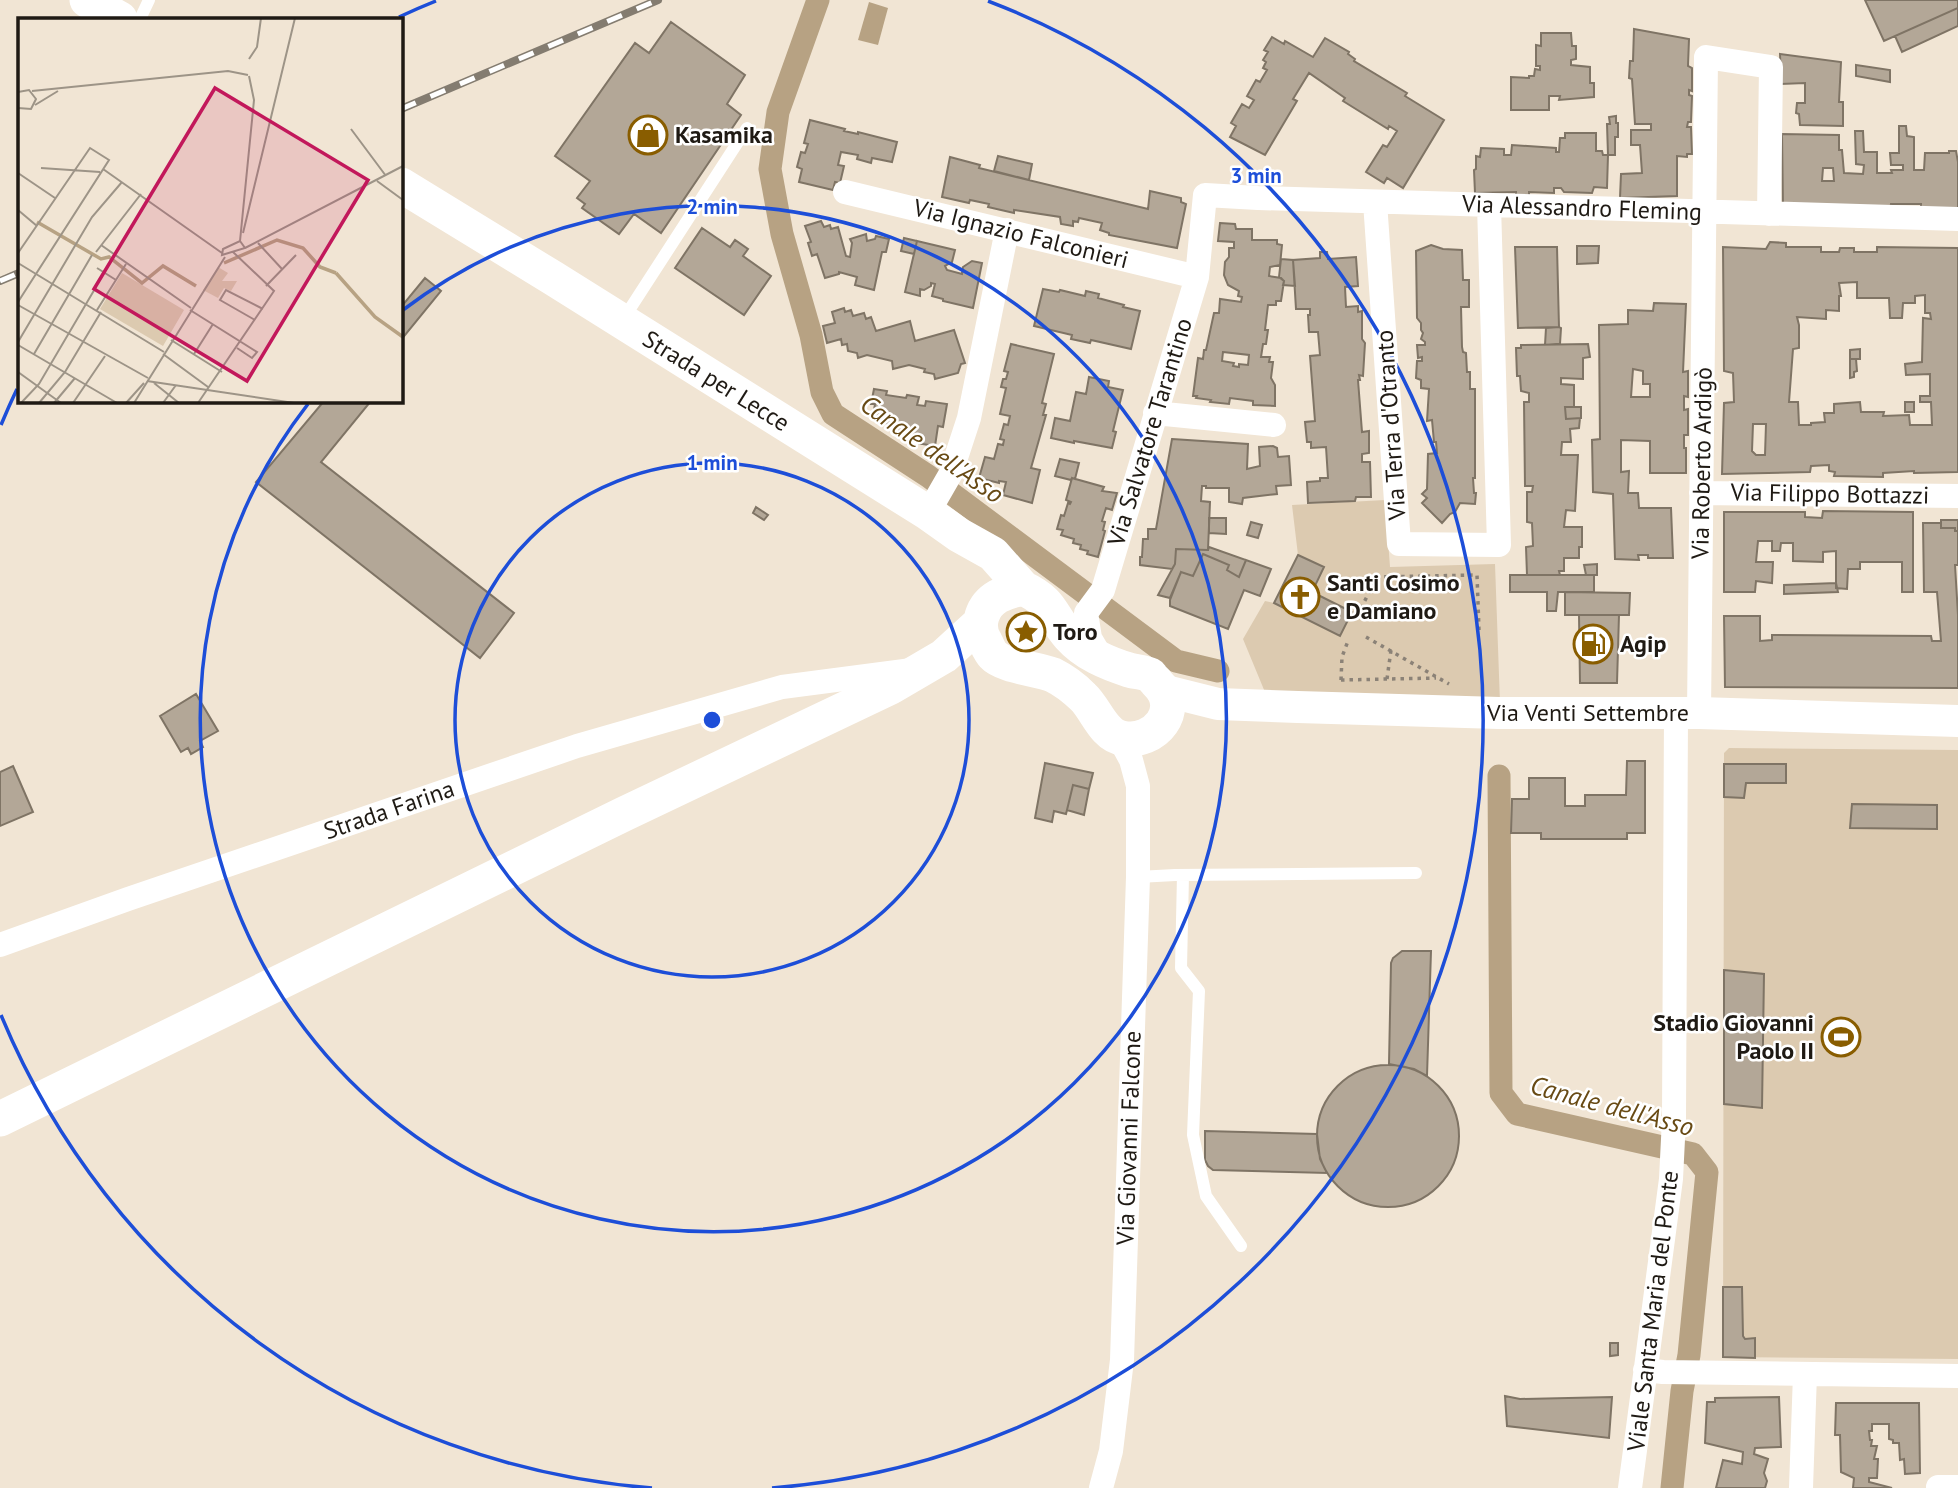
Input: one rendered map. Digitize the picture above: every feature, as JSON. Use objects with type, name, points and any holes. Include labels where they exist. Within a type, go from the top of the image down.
[{"type":"main road","points":[[87,0],[118,18]]},
{"type":"main road","name":"Strada per Lecce","points":[[402,186],[622,322],[932,506],[959,535],[993,554],[1023,588],[1040,596],[1069,636],[1085,651],[1150,676],[1162,714]]},
{"type":"main road","points":[[959,535],[980,567],[985,587],[983,639],[993,656],[1056,677],[1084,697],[1108,730],[1119,738],[1133,740],[1162,714]]},
{"type":"main road","points":[[0,1119],[905,678],[944,656],[1000,594],[1023,588]]},
{"type":"main road","points":[[905,678],[993,656]]},
{"type":"street","name":"Via Roberto Ardigò","points":[[1687,713],[1701,493],[1706,57],[1771,67],[1769,214]]},
{"type":"street","name":"Via Ignazio Falconieri","points":[[845,192],[1197,277]]},
{"type":"street","name":"Via Alessandro Fleming","points":[[1205,195],[1958,219]]},
{"type":"street","name":"Via Salvatore Tarantino","points":[[1103,660],[1090,638],[1086,613],[1103,590],[1197,277],[1205,195]]},
{"type":"street","name":"Via Terra d'Otranto","points":[[1375,202],[1399,544],[1499,545],[1489,205]]},
{"type":"street","points":[[932,506],[951,473],[969,418],[1007,230]]},
{"type":"street","points":[[1156,413],[1274,425]]},
{"type":"street","name":"Via Filippo Bottazzi","points":[[1701,493],[1958,496]]},
{"type":"street","name":"Strada Farina","points":[[0,945],[577,746],[782,687],[905,678]]},
{"type":"street","points":[[782,687],[807,703],[820,719]]},
{"type":"street","name":"Via Venti Settembre","points":[[1162,714],[1218,704],[1343,694],[1499,713],[1687,713],[1958,721]]},
{"type":"street","name":"Viale Santa Maria del Ponte","points":[[1630,1488],[1654,1371],[1671,1179],[1687,713]]},
{"type":"street","name":"Via Giovanni Falcone","points":[[1138,786],[1162,714]]},
{"type":"street","name":"Via Giovanni Falcone","points":[[1101,1488],[1111,1451],[1122,1360],[1138,877],[1138,786],[1131,760],[1119,738]]},
{"type":"street","points":[[1654,1371],[1958,1376]]},
{"type":"street","points":[[1801,1488],[1805,1374]]},
{"type":"lane","points":[[140,18],[149,0]]},
{"type":"lane","points":[[622,322],[747,128]]},
{"type":"lane","points":[[1138,877],[1416,873]]},
{"type":"lane","points":[[1183,875],[1181,968],[1199,991],[1193,1135],[1206,1196],[1241,1246]]},
{"type":"path","points":[[1357,616],[1377,577],[1477,575],[1479,630]]},
{"type":"path","points":[[1366,637],[1457,689]]},
{"type":"path","points":[[1348,641],[1342,657],[1343,694],[1387,679],[1438,678]]},
{"type":"path","points":[[1387,679],[1391,650]]},
{"type":"path","points":[[1446,683],[1450,676]]},
{"type":"shaded area","points":[[869,2],[888,8],[878,45],[858,40]]},
{"type":"shaded area","points":[[1385,500],[1390,567],[1495,564],[1500,703],[1267,697],[1243,639],[1265,601],[1340,635],[1352,612],[1312,592],[1324,567],[1298,555],[1292,505]]},
{"type":"shaded area","name":"Stadio Giovanni Paolo II","points":[[1729,748],[1958,750],[1958,1359],[1723,1357],[1724,753]]},
{"type":"building","points":[[1865,0],[1958,0],[1958,8],[1884,41]]},
{"type":"building","points":[[1958,8],[1958,26],[1902,52],[1895,36]]},
{"type":"building","name":"Kasamika","points":[[671,22],[745,75],[727,104],[741,115],[661,233],[634,214],[619,234],[582,208],[585,204],[577,198],[590,181],[555,156],[635,43],[649,53]]},
{"type":"building","points":[[1634,29],[1689,39],[1688,66],[1692,68],[1692,91],[1689,90],[1689,95],[1692,96],[1691,122],[1688,122],[1687,127],[1691,127],[1692,154],[1687,154],[1687,157],[1677,156],[1677,196],[1620,198],[1621,174],[1642,173],[1640,145],[1631,145],[1631,130],[1651,130],[1651,124],[1635,124],[1632,79],[1629,78],[1630,61],[1633,61]]},
{"type":"building","points":[[1541,33],[1571,33],[1572,46],[1576,46],[1576,59],[1571,60],[1571,65],[1590,67],[1590,83],[1594,83],[1594,97],[1559,100],[1560,96],[1549,96],[1549,110],[1511,110],[1511,77],[1529,78],[1534,76],[1535,69],[1540,70],[1540,66],[1536,66],[1536,45],[1541,46]]},
{"type":"building","points":[[1272,37],[1284,44],[1285,41],[1313,57],[1325,38],[1349,52],[1354,61],[1407,93],[1405,96],[1444,120],[1403,188],[1387,178],[1384,183],[1366,172],[1383,145],[1387,147],[1397,131],[1389,126],[1388,129],[1343,101],[1345,98],[1309,73],[1293,99],[1297,101],[1265,155],[1230,137],[1236,126],[1231,123],[1242,104],[1249,108],[1254,100],[1247,96],[1256,80],[1260,82],[1267,70],[1263,68],[1266,62],[1263,60],[1268,52],[1264,50]]},
{"type":"building","points":[[1780,54],[1841,62],[1839,102],[1843,102],[1843,126],[1800,125],[1799,114],[1796,113],[1797,103],[1805,103],[1805,83],[1781,84]]},
{"type":"building","points":[[1856,65],[1890,70],[1890,82],[1856,76]]},
{"type":"building","points":[[1616,116],[1618,137],[1615,137],[1615,155],[1608,155],[1607,124],[1610,124],[1609,117]]},
{"type":"building","points":[[810,120],[845,129],[844,131],[897,142],[892,162],[872,158],[871,163],[857,159],[858,155],[841,152],[838,165],[844,166],[840,183],[835,182],[833,190],[799,182],[802,169],[797,167],[801,152],[805,153],[808,144],[804,143]]},
{"type":"building","points":[[1899,126],[1906,126],[1907,136],[1914,137],[1914,170],[1924,170],[1925,153],[1956,151],[1958,208],[1921,208],[1921,204],[1891,204],[1890,210],[1783,208],[1782,134],[1839,135],[1844,173],[1863,174],[1864,165],[1856,164],[1855,131],[1863,131],[1864,152],[1877,152],[1877,173],[1903,170],[1903,165],[1891,165],[1890,153],[1899,153]],"holes":[[[1823,168],[1833,168],[1834,181],[1822,181]]]},
{"type":"building","points":[[1565,133],[1596,133],[1596,151],[1608,155],[1607,188],[1594,187],[1592,193],[1564,192],[1561,188],[1554,188],[1554,193],[1529,192],[1529,196],[1516,195],[1516,192],[1475,193],[1474,170],[1476,156],[1480,157],[1481,148],[1504,149],[1504,155],[1511,155],[1512,145],[1556,148],[1556,152],[1559,152],[1560,138],[1565,138]]},
{"type":"building","points":[[998,156],[1032,164],[1029,180],[994,171]]},
{"type":"building","points":[[950,157],[980,165],[979,168],[1148,209],[1150,191],[1181,198],[1181,202],[1186,204],[1177,248],[1109,235],[1100,230],[1102,223],[1079,218],[1078,222],[1073,221],[1073,226],[1061,224],[1060,217],[1014,210],[1014,213],[988,207],[989,204],[942,197]]},
{"type":"building","points":[[821,221],[824,227],[838,227],[846,256],[850,257],[850,239],[866,234],[867,241],[875,239],[876,236],[889,239],[886,252],[882,252],[874,290],[855,285],[857,277],[839,272],[825,278],[817,254],[812,256],[808,243],[811,242],[805,226]]},
{"type":"building","points":[[1220,223],[1235,224],[1236,229],[1252,229],[1252,240],[1277,240],[1277,244],[1282,245],[1280,265],[1270,267],[1269,276],[1284,281],[1281,301],[1276,301],[1276,305],[1268,305],[1265,330],[1268,330],[1261,357],[1270,357],[1269,362],[1273,362],[1271,378],[1275,385],[1275,406],[1253,405],[1253,401],[1230,398],[1229,404],[1210,402],[1211,400],[1193,396],[1198,358],[1203,359],[1214,313],[1219,313],[1220,299],[1241,302],[1242,297],[1238,296],[1239,291],[1228,285],[1224,275],[1229,248],[1234,248],[1234,242],[1218,241]],"holes":[[[1223,352],[1249,355],[1248,365],[1239,364],[1239,367],[1233,366],[1234,363],[1222,361]]]},
{"type":"building","points":[[702,228],[730,247],[735,240],[748,249],[743,256],[771,276],[744,315],[675,268]]},
{"type":"building","points":[[904,238],[917,241],[914,254],[901,251]]},
{"type":"building","points":[[917,241],[955,250],[952,262],[945,266],[947,270],[962,274],[963,267],[972,261],[982,263],[973,308],[932,296],[935,284],[931,283],[931,286],[924,290],[920,289],[920,296],[905,292]]},
{"type":"building","points":[[1770,242],[1786,243],[1786,247],[1821,247],[1821,252],[1839,252],[1840,248],[1854,248],[1854,252],[1877,252],[1877,247],[1958,248],[1958,472],[1883,473],[1883,477],[1834,476],[1835,472],[1829,471],[1829,465],[1811,466],[1810,472],[1722,474],[1724,403],[1734,402],[1733,373],[1724,371],[1723,247],[1766,249]],"holes":[[[1857,282],[1857,298],[1889,298],[1890,318],[1902,318],[1903,303],[1915,303],[1915,296],[1925,295],[1925,313],[1930,313],[1931,319],[1923,318],[1922,362],[1905,364],[1906,375],[1930,374],[1930,396],[1920,396],[1920,402],[1931,402],[1932,425],[1910,425],[1909,415],[1883,416],[1884,412],[1861,412],[1860,402],[1834,404],[1834,413],[1824,413],[1825,422],[1799,425],[1798,402],[1789,402],[1793,349],[1799,348],[1797,317],[1826,319],[1826,310],[1839,311],[1839,283]],[[1753,424],[1766,424],[1765,455],[1756,455],[1752,451]]]},
{"type":"building","points":[[1431,245],[1462,250],[1463,280],[1469,280],[1469,307],[1461,307],[1462,347],[1466,353],[1467,372],[1470,372],[1470,389],[1475,389],[1475,504],[1460,503],[1455,512],[1442,523],[1422,503],[1427,498],[1422,494],[1427,489],[1428,454],[1437,453],[1432,420],[1427,421],[1429,389],[1421,388],[1421,380],[1416,378],[1417,361],[1422,361],[1422,357],[1418,358],[1417,345],[1425,345],[1425,342],[1421,339],[1423,333],[1417,318],[1416,251]]},
{"type":"building","points":[[1577,246],[1599,246],[1598,263],[1577,264]]},
{"type":"building","points":[[1515,247],[1557,247],[1559,327],[1518,328]]},
{"type":"building","points":[[1320,252],[1327,252],[1328,259],[1356,257],[1358,286],[1345,287],[1346,307],[1358,306],[1358,312],[1362,311],[1362,339],[1365,343],[1363,376],[1359,375],[1358,380],[1362,432],[1369,431],[1369,453],[1362,454],[1362,462],[1370,462],[1371,497],[1356,497],[1355,501],[1308,503],[1307,482],[1328,478],[1326,447],[1311,448],[1311,442],[1307,442],[1305,422],[1315,421],[1310,356],[1320,355],[1318,332],[1309,332],[1310,309],[1296,309],[1293,260],[1320,258]]},
{"type":"building","points":[[1281,259],[1293,260],[1295,286],[1283,285],[1284,281],[1279,277]]},
{"type":"building","points":[[425,278],[441,291],[402,339],[402,306]]},
{"type":"building","points":[[1043,289],[1085,296],[1086,291],[1099,294],[1098,298],[1140,311],[1131,349],[1091,340],[1090,343],[1071,339],[1072,335],[1034,326]]},
{"type":"building","points":[[1654,303],[1686,304],[1683,372],[1688,371],[1688,397],[1684,396],[1684,410],[1688,409],[1688,435],[1684,435],[1686,473],[1650,473],[1650,441],[1621,440],[1621,472],[1629,471],[1628,493],[1638,493],[1639,508],[1671,508],[1673,558],[1648,558],[1648,555],[1638,555],[1639,560],[1615,559],[1613,494],[1593,492],[1592,440],[1600,439],[1599,325],[1628,324],[1628,310],[1653,311]],"holes":[[[1633,369],[1643,371],[1643,384],[1650,384],[1650,397],[1631,397]]]},
{"type":"building","points":[[844,308],[845,312],[851,310],[853,316],[864,313],[866,319],[871,317],[876,331],[910,321],[915,341],[954,330],[965,363],[961,364],[958,373],[935,379],[934,374],[924,372],[925,369],[909,365],[893,369],[892,361],[867,355],[858,358],[857,353],[848,351],[847,344],[842,345],[841,339],[827,343],[823,326],[835,323],[832,312]]},
{"type":"building","points":[[1559,327],[1560,344],[1545,345],[1546,328]]},
{"type":"building","points":[[1011,344],[1054,354],[1042,403],[1046,404],[1043,415],[1046,415],[1031,468],[1040,470],[1032,503],[1003,495],[1006,482],[979,478],[985,457],[994,459],[998,444],[1003,445],[1004,440],[1000,439],[1004,424],[1008,425],[1010,416],[1000,414],[1006,388],[1001,387],[1008,372],[1004,371]]},
{"type":"building","points":[[1588,344],[1590,357],[1583,358],[1583,379],[1561,378],[1561,384],[1574,385],[1574,407],[1565,407],[1566,419],[1580,418],[1579,428],[1570,429],[1571,442],[1562,442],[1561,455],[1578,455],[1575,511],[1566,510],[1564,527],[1582,527],[1582,547],[1579,547],[1579,558],[1564,558],[1564,571],[1559,571],[1560,575],[1527,575],[1526,547],[1533,546],[1532,523],[1527,522],[1527,492],[1532,492],[1533,486],[1525,486],[1524,402],[1529,402],[1529,393],[1521,391],[1520,376],[1517,376],[1516,348],[1521,348],[1521,345]]},
{"type":"building","points":[[1860,349],[1860,359],[1850,359],[1850,350]]},
{"type":"building","points":[[1850,359],[1856,359],[1857,371],[1854,372],[1854,377],[1850,378]]},
{"type":"building","points":[[1089,377],[1109,381],[1108,387],[1123,390],[1113,431],[1116,432],[1112,448],[1051,438],[1055,418],[1070,421],[1076,392],[1086,394]]},
{"type":"building","points":[[874,389],[887,391],[886,395],[919,397],[917,405],[925,406],[926,401],[947,404],[943,427],[938,426],[935,446],[916,443],[917,436],[896,432],[898,423],[885,423],[886,419],[873,416],[875,404],[871,404]]},
{"type":"building","points":[[323,402],[370,402],[321,462],[514,613],[480,658],[256,482]]},
{"type":"building","points":[[1905,402],[1914,402],[1914,412],[1905,412]]},
{"type":"building","points":[[1565,407],[1581,407],[1581,418],[1566,419]]},
{"type":"building","points":[[1172,439],[1248,444],[1247,469],[1260,466],[1259,447],[1273,446],[1277,448],[1278,457],[1289,456],[1291,485],[1276,486],[1277,494],[1243,498],[1242,504],[1229,502],[1229,488],[1202,486],[1201,501],[1210,502],[1208,550],[1176,549],[1172,569],[1140,565],[1143,539],[1148,539],[1148,529],[1156,529]]},
{"type":"building","points":[[1060,459],[1079,463],[1075,479],[1055,476]]},
{"type":"building","points":[[1072,478],[1104,487],[1102,491],[1117,493],[1112,510],[1106,508],[1102,521],[1105,522],[1105,531],[1098,557],[1087,554],[1088,551],[1080,549],[1081,545],[1073,543],[1074,539],[1061,535],[1063,530],[1057,529],[1061,515],[1064,516],[1068,503],[1071,502],[1066,500]]},
{"type":"building","points":[[756,507],[768,515],[764,520],[753,513]]},
{"type":"building","points":[[1823,511],[1913,512],[1913,592],[1902,592],[1902,562],[1860,562],[1860,569],[1848,569],[1847,589],[1836,588],[1836,551],[1823,552],[1823,562],[1793,561],[1793,543],[1781,543],[1780,551],[1772,551],[1772,541],[1758,541],[1756,562],[1773,562],[1772,583],[1756,581],[1755,592],[1724,592],[1724,512],[1805,512],[1805,517],[1822,518]]},
{"type":"building","points":[[1209,518],[1226,518],[1226,534],[1209,533]]},
{"type":"building","points":[[1941,520],[1958,520],[1958,531],[1955,531],[1955,528],[1941,528]]},
{"type":"building","points":[[1251,522],[1262,525],[1258,538],[1247,535]]},
{"type":"building","points":[[1923,523],[1941,523],[1941,528],[1955,528],[1955,531],[1958,531],[1958,565],[1955,565],[1958,688],[1725,687],[1724,616],[1760,616],[1760,641],[1772,640],[1772,635],[1931,636],[1932,641],[1941,641],[1937,592],[1924,592]]},
{"type":"building","points":[[1209,547],[1246,560],[1239,577],[1227,570],[1229,565],[1203,554],[1193,576],[1181,572],[1170,598],[1158,595],[1175,564],[1176,549],[1208,550]]},
{"type":"building","points":[[1203,554],[1229,565],[1227,570],[1239,577],[1246,560],[1271,569],[1260,596],[1244,590],[1228,629],[1170,606],[1181,572],[1193,576]]},
{"type":"building","name":"Santi Cosimo e Damiano","points":[[1298,555],[1324,567],[1312,592],[1352,612],[1340,636],[1274,603]]},
{"type":"building","points":[[1597,564],[1597,575],[1586,575],[1584,565]]},
{"type":"building","points":[[1510,575],[1594,575],[1594,592],[1558,592],[1556,611],[1547,611],[1547,592],[1510,592]]},
{"type":"building","points":[[1836,583],[1838,592],[1784,594],[1784,585]]},
{"type":"building","points":[[1565,592],[1630,593],[1629,615],[1565,615]]},
{"type":"building","points":[[1579,615],[1619,615],[1617,683],[1580,683]]},
{"type":"building","points":[[196,694],[218,731],[200,741],[203,747],[191,754],[188,748],[181,752],[160,716]]},
{"type":"building","points":[[1627,761],[1645,761],[1645,833],[1627,833],[1627,839],[1541,839],[1541,833],[1511,833],[1512,799],[1529,799],[1529,778],[1565,778],[1565,806],[1585,806],[1585,795],[1626,795]]},
{"type":"building","points":[[1045,763],[1093,773],[1089,789],[1073,785],[1066,814],[1054,811],[1052,822],[1035,818]]},
{"type":"building","points":[[1724,764],[1786,764],[1786,783],[1746,783],[1744,798],[1724,797]]},
{"type":"building","points":[[13,766],[33,812],[0,826],[0,772]]},
{"type":"building","points":[[1073,785],[1089,789],[1084,815],[1067,810]]},
{"type":"building","points":[[1852,804],[1937,805],[1937,829],[1850,828]]},
{"type":"building","points":[[1402,951],[1431,951],[1427,1076],[1414,1069],[1389,1064],[1391,963]]},
{"type":"building","points":[[1724,970],[1764,974],[1762,1108],[1724,1104]]},
{"type":"building","points":[[1388,1065],[1415,1070],[1438,1086],[1454,1109],[1459,1136],[1454,1163],[1438,1186],[1415,1202],[1388,1207],[1361,1202],[1338,1186],[1322,1163],[1317,1136],[1322,1109],[1338,1086],[1361,1070]]},
{"type":"building","points":[[1205,1131],[1317,1134],[1320,1159],[1327,1173],[1213,1170],[1205,1160]]},
{"type":"building","points":[[1723,1287],[1742,1287],[1743,1336],[1745,1339],[1755,1338],[1755,1358],[1723,1357]]},
{"type":"building","points":[[1610,1343],[1618,1343],[1618,1355],[1610,1356]]},
{"type":"building","points":[[1505,1396],[1520,1399],[1612,1397],[1609,1438],[1507,1426]]},
{"type":"building","points":[[1779,1397],[1781,1447],[1755,1448],[1754,1454],[1768,1459],[1764,1473],[1767,1481],[1765,1488],[1716,1488],[1723,1460],[1742,1464],[1743,1452],[1705,1443],[1707,1402],[1715,1402],[1715,1398]]},
{"type":"building","points":[[1836,1403],[1919,1403],[1920,1473],[1905,1474],[1904,1459],[1900,1460],[1899,1443],[1893,1443],[1893,1440],[1889,1439],[1889,1424],[1872,1424],[1872,1431],[1869,1431],[1871,1446],[1877,1446],[1874,1459],[1878,1459],[1877,1478],[1869,1478],[1869,1482],[1892,1488],[1853,1488],[1854,1478],[1841,1472],[1840,1435],[1835,1435]]},
{"type":"waterway","name":"Canale dell'Asso","points":[[818,0],[778,112],[770,169],[782,234],[811,335],[822,392],[833,414],[928,476],[1176,661],[1218,671]]},
{"type":"waterway","name":"Canale dell'Asso","points":[[1499,776],[1501,1093],[1517,1114],[1693,1154],[1707,1172],[1689,1355],[1682,1391],[1672,1488]]},
{"type":"railway","points":[[402,109],[658,0]]},
{"type":"railway","points":[[0,281],[18,273]]},
{"type":"place","name":"Kasamika","points":[[648,135]]},
{"type":"place","name":"Santi Cosimo e Damiano","points":[[1300,597]]},
{"type":"place","name":"Toro","points":[[1026,632]]},
{"type":"place","name":"Agip","points":[[1593,644]]},
{"type":"place","name":"Stadio Giovanni Paolo II","points":[[1841,1037]]}]
